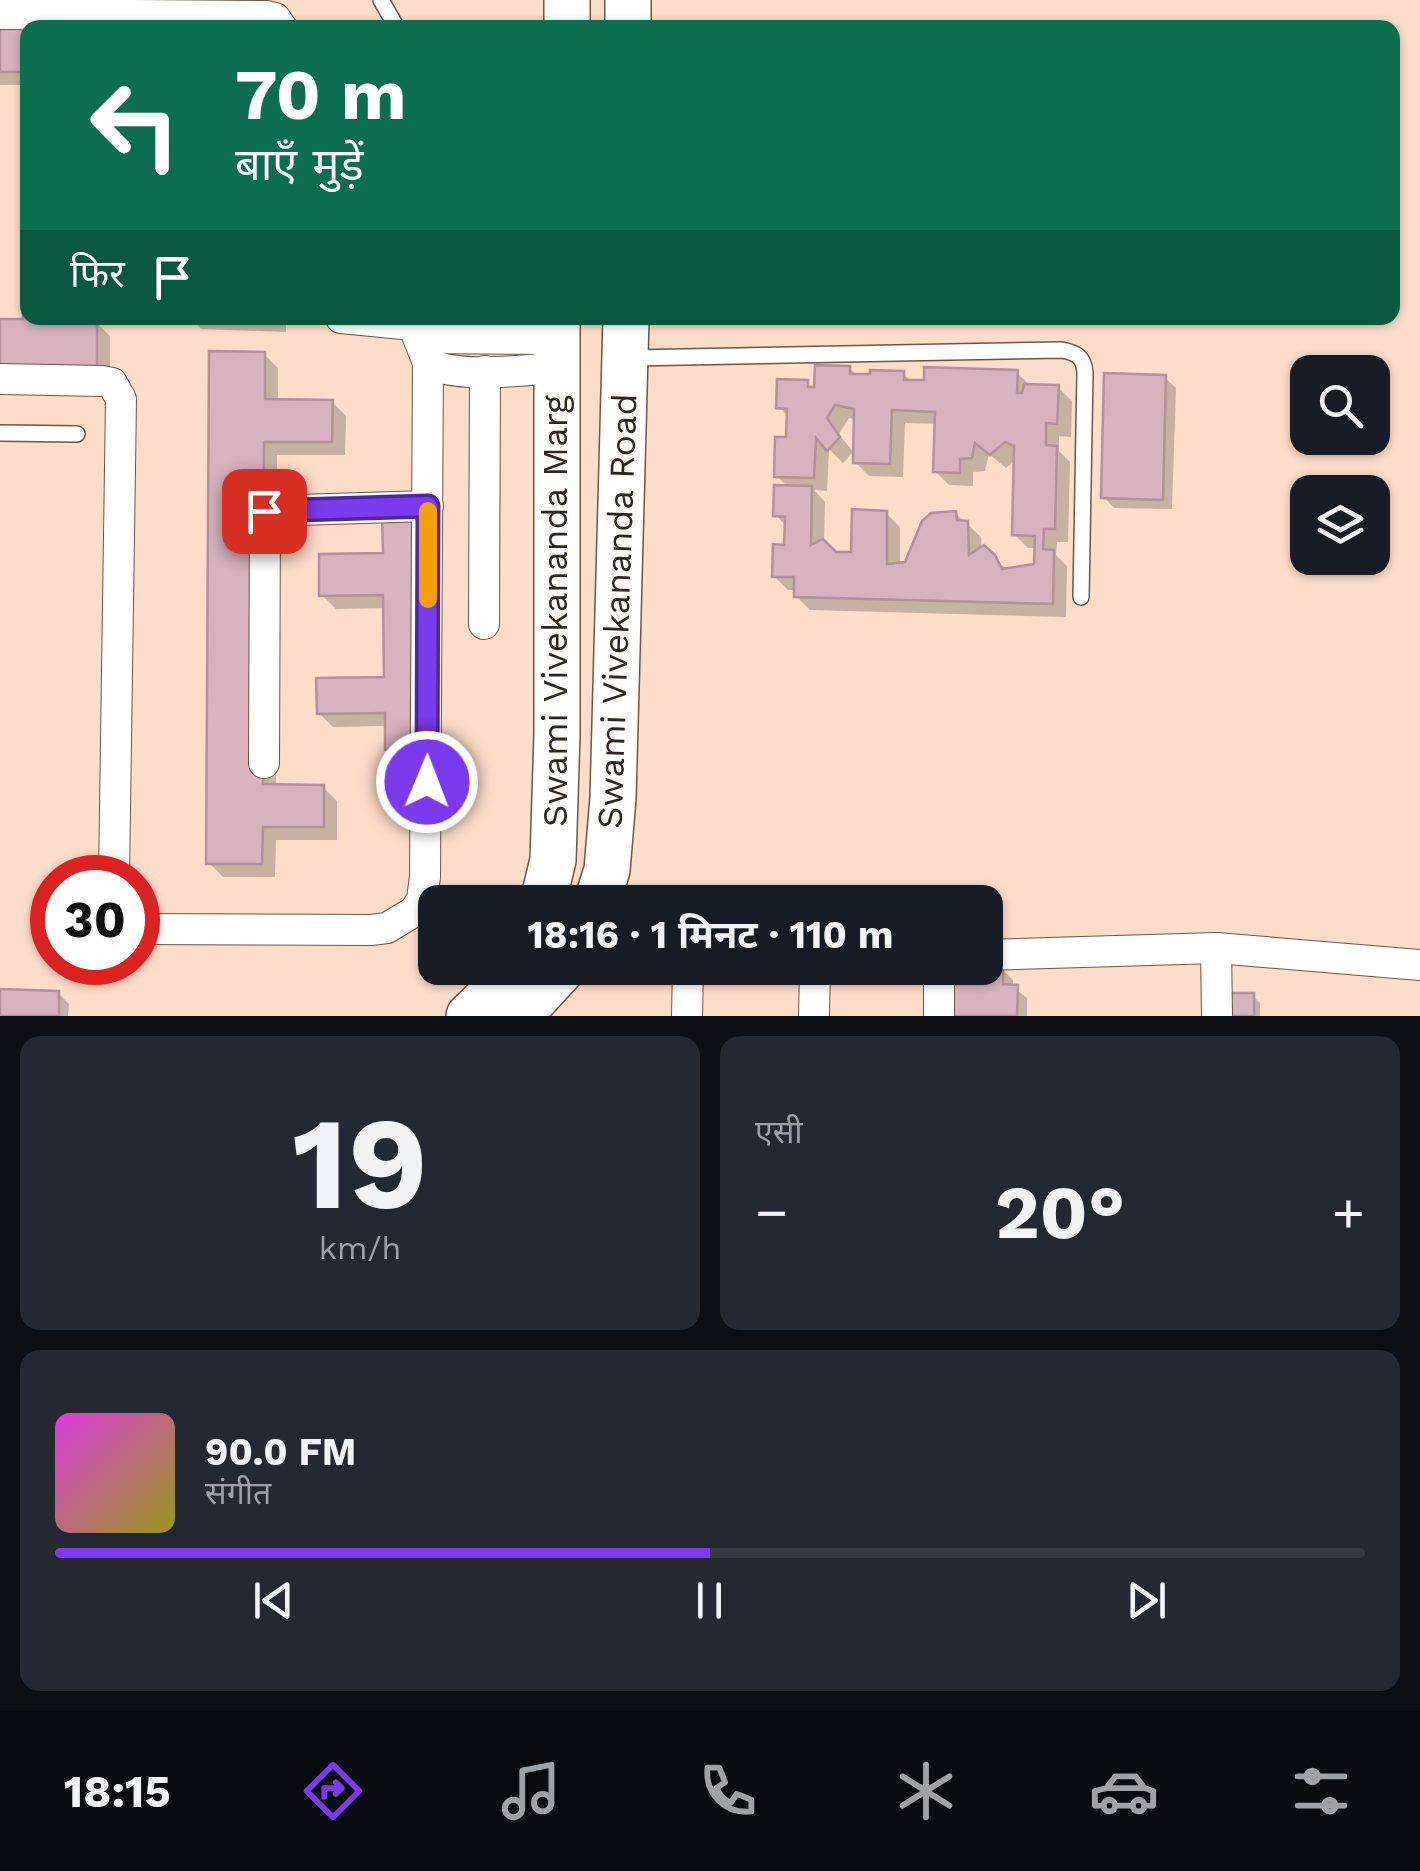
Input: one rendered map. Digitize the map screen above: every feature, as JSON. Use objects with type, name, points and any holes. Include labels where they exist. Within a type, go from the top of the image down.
[{"type":"street","points":[[0,14],[267,16],[276,20]]},
{"type":"street","points":[[160,929],[371,930],[387,928],[414,911],[422,899],[428,506],[424,350],[411,325]]},
{"type":"street","name":"Swami Vivekananda Road","points":[[602,885],[612,798],[626,338]]},
{"type":"street","points":[[424,350],[558,342]]},
{"type":"street","points":[[424,350],[444,368],[485,371],[558,342]]},
{"type":"street","name":"Swami Vivekananda Marg","points":[[547,885],[553,860],[557,734],[558,342]]},
{"type":"street","points":[[484,624],[485,371]]},
{"type":"street","points":[[0,379],[102,381],[112,384],[121,399],[114,855]]},
{"type":"street","points":[[264,763],[264,511],[428,506]]},
{"type":"street","points":[[1216,948],[1217,1016]]},
{"type":"street","points":[[1003,954],[1216,948],[1420,964]]},
{"type":"street","points":[[470,1016],[498,988],[522,985]]},
{"type":"street","points":[[519,1016],[545,985]]},
{"type":"street","points":[[686,1016],[687,985]]},
{"type":"street","points":[[814,1016],[815,985]]},
{"type":"street","points":[[939,985],[939,1016]]},
{"type":"lane","points":[[626,338],[1076,353],[1084,362],[1086,373],[1081,597]]},
{"type":"lane","points":[[0,433],[76,434]]},
{"type":"building","points":[[0,24],[20,27],[20,72],[0,72]]},
{"type":"building","points":[[0,319],[20,319],[20,325],[97,325],[97,367],[0,367]]},
{"type":"building","points":[[209,351],[265,352],[265,399],[333,400],[332,442],[264,442],[263,784],[324,785],[324,827],[263,827],[262,864],[206,864]]},
{"type":"building","points":[[815,365],[850,366],[850,374],[904,371],[904,380],[924,380],[924,367],[1018,370],[1017,393],[1022,393],[1024,384],[1059,385],[1057,424],[1046,423],[1046,445],[1057,446],[1055,529],[1044,529],[1043,549],[1054,550],[1053,604],[794,597],[794,577],[772,577],[773,544],[784,545],[785,517],[773,516],[774,485],[812,486],[811,545],[823,539],[836,552],[851,552],[852,509],[887,511],[887,564],[905,562],[922,521],[931,513],[956,511],[957,520],[968,521],[969,555],[984,545],[1002,569],[1034,564],[1035,536],[1012,535],[1014,446],[1005,442],[990,455],[975,443],[972,458],[960,459],[960,473],[933,472],[935,412],[892,410],[890,464],[853,463],[854,409],[835,405],[827,418],[840,437],[827,451],[816,438],[814,478],[774,477],[775,437],[786,437],[787,409],[776,408],[777,379],[808,380],[808,387],[814,387]]},
{"type":"building","points":[[1104,373],[1166,375],[1163,500],[1101,498]]},
{"type":"building","points":[[419,513],[422,749],[385,750],[385,713],[317,714],[316,678],[384,677],[383,595],[319,596],[319,554],[383,553],[382,514]]},
{"type":"building","points":[[949,985],[1018,985],[1017,1016],[948,1016]]},
{"type":"building","points":[[0,989],[59,991],[59,1016],[0,1016]]},
{"type":"building","points":[[1227,993],[1254,993],[1254,1016],[1227,1016]]},
{"type":"slow traffic","points":[[428,511],[428,599]]},
{"type":"route","points":[[264,511],[428,506],[427,782]]}]
